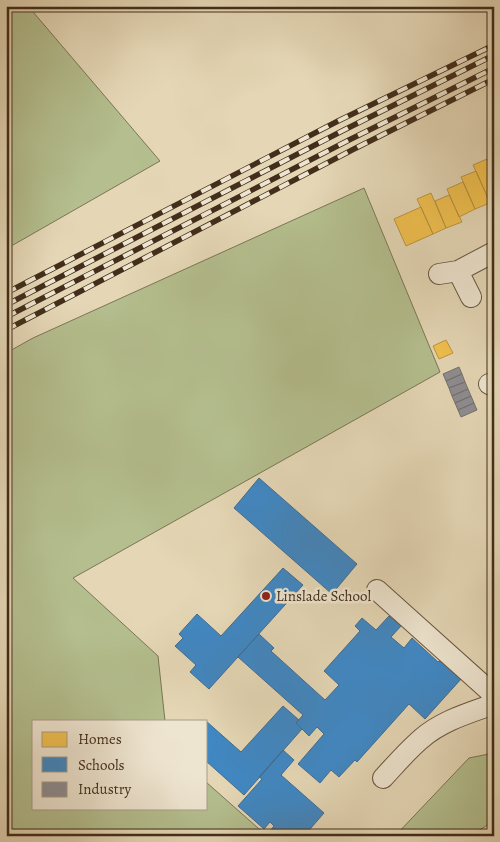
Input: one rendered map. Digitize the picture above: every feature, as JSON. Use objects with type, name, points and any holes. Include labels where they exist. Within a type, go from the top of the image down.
[{"type":"street","points":[[472,297],[449,273],[494,252]]},
{"type":"street","points":[[377,590],[494,695]]},
{"type":"street","points":[[383,778],[422,739],[434,730],[460,716],[494,704]]},
{"type":"green space","points":[[6,6],[28,6],[160,161],[6,249]]},
{"type":"green space","points":[[364,188],[440,372],[73,578],[158,656],[165,720],[32,720],[32,810],[208,810],[208,784],[267,836],[6,836],[6,353],[33,338]]},
{"type":"green space","points":[[494,753],[494,821],[470,836],[395,836],[469,758]]},
{"type":"building: Homes","points":[[487,159],[494,172],[494,195],[488,198],[473,165]]},
{"type":"building: Homes","points":[[476,171],[490,203],[475,209],[461,177]]},
{"type":"building: Homes","points":[[463,182],[475,209],[459,217],[447,189]]},
{"type":"building: Homes","points":[[431,193],[446,228],[433,234],[417,199]]},
{"type":"building: Homes","points":[[449,195],[462,222],[446,228],[435,201]]},
{"type":"building: Homes","points":[[421,207],[433,234],[406,246],[394,219]]},
{"type":"building: Homes","points":[[446,340],[453,353],[439,359],[433,346]]},
{"type":"building: Schools","points":[[259,478],[357,564],[332,594],[234,508]]},
{"type":"building: Schools","points":[[283,568],[303,585],[209,689],[190,672],[196,665],[175,646],[183,638],[179,634],[197,614],[221,636]]},
{"type":"building: Schools","points":[[389,616],[401,626],[391,637],[404,648],[412,638],[438,662],[441,659],[462,678],[425,719],[409,704],[357,762],[355,760],[339,777],[331,770],[320,783],[298,764],[324,734],[317,727],[309,736],[296,723],[303,715],[238,657],[259,634],[274,648],[271,651],[325,700],[339,685],[324,671],[360,631],[355,626],[362,618],[376,630]]},
{"type":"building: Schools","points":[[283,706],[299,720],[296,723],[302,729],[244,795],[208,763],[208,723],[241,752]]},
{"type":"building: Schools","points":[[283,750],[294,760],[281,775],[324,813],[304,836],[276,836],[270,831],[274,826],[270,822],[264,829],[238,806],[262,779],[259,777]]},
{"type":"building: Industry","points":[[459,367],[462,374],[446,381],[443,374]]},
{"type":"building: Industry","points":[[462,374],[465,382],[449,388],[446,381]]},
{"type":"building: Industry","points":[[465,382],[468,389],[452,396],[449,388]]},
{"type":"building: Industry","points":[[468,389],[471,396],[455,403],[452,396]]},
{"type":"building: Industry","points":[[471,396],[474,403],[458,410],[455,403]]},
{"type":"building: Industry","points":[[474,403],[477,410],[461,417],[458,410]]},
{"type":"railway","points":[[6,293],[338,121],[494,45]]},
{"type":"railway","points":[[6,305],[344,130],[494,55]]},
{"type":"railway","points":[[6,317],[349,140],[494,68]]},
{"type":"railway","points":[[6,330],[354,149],[494,79]]},
{"type":"place","name":"Linslade School","points":[[266,596]]}]
